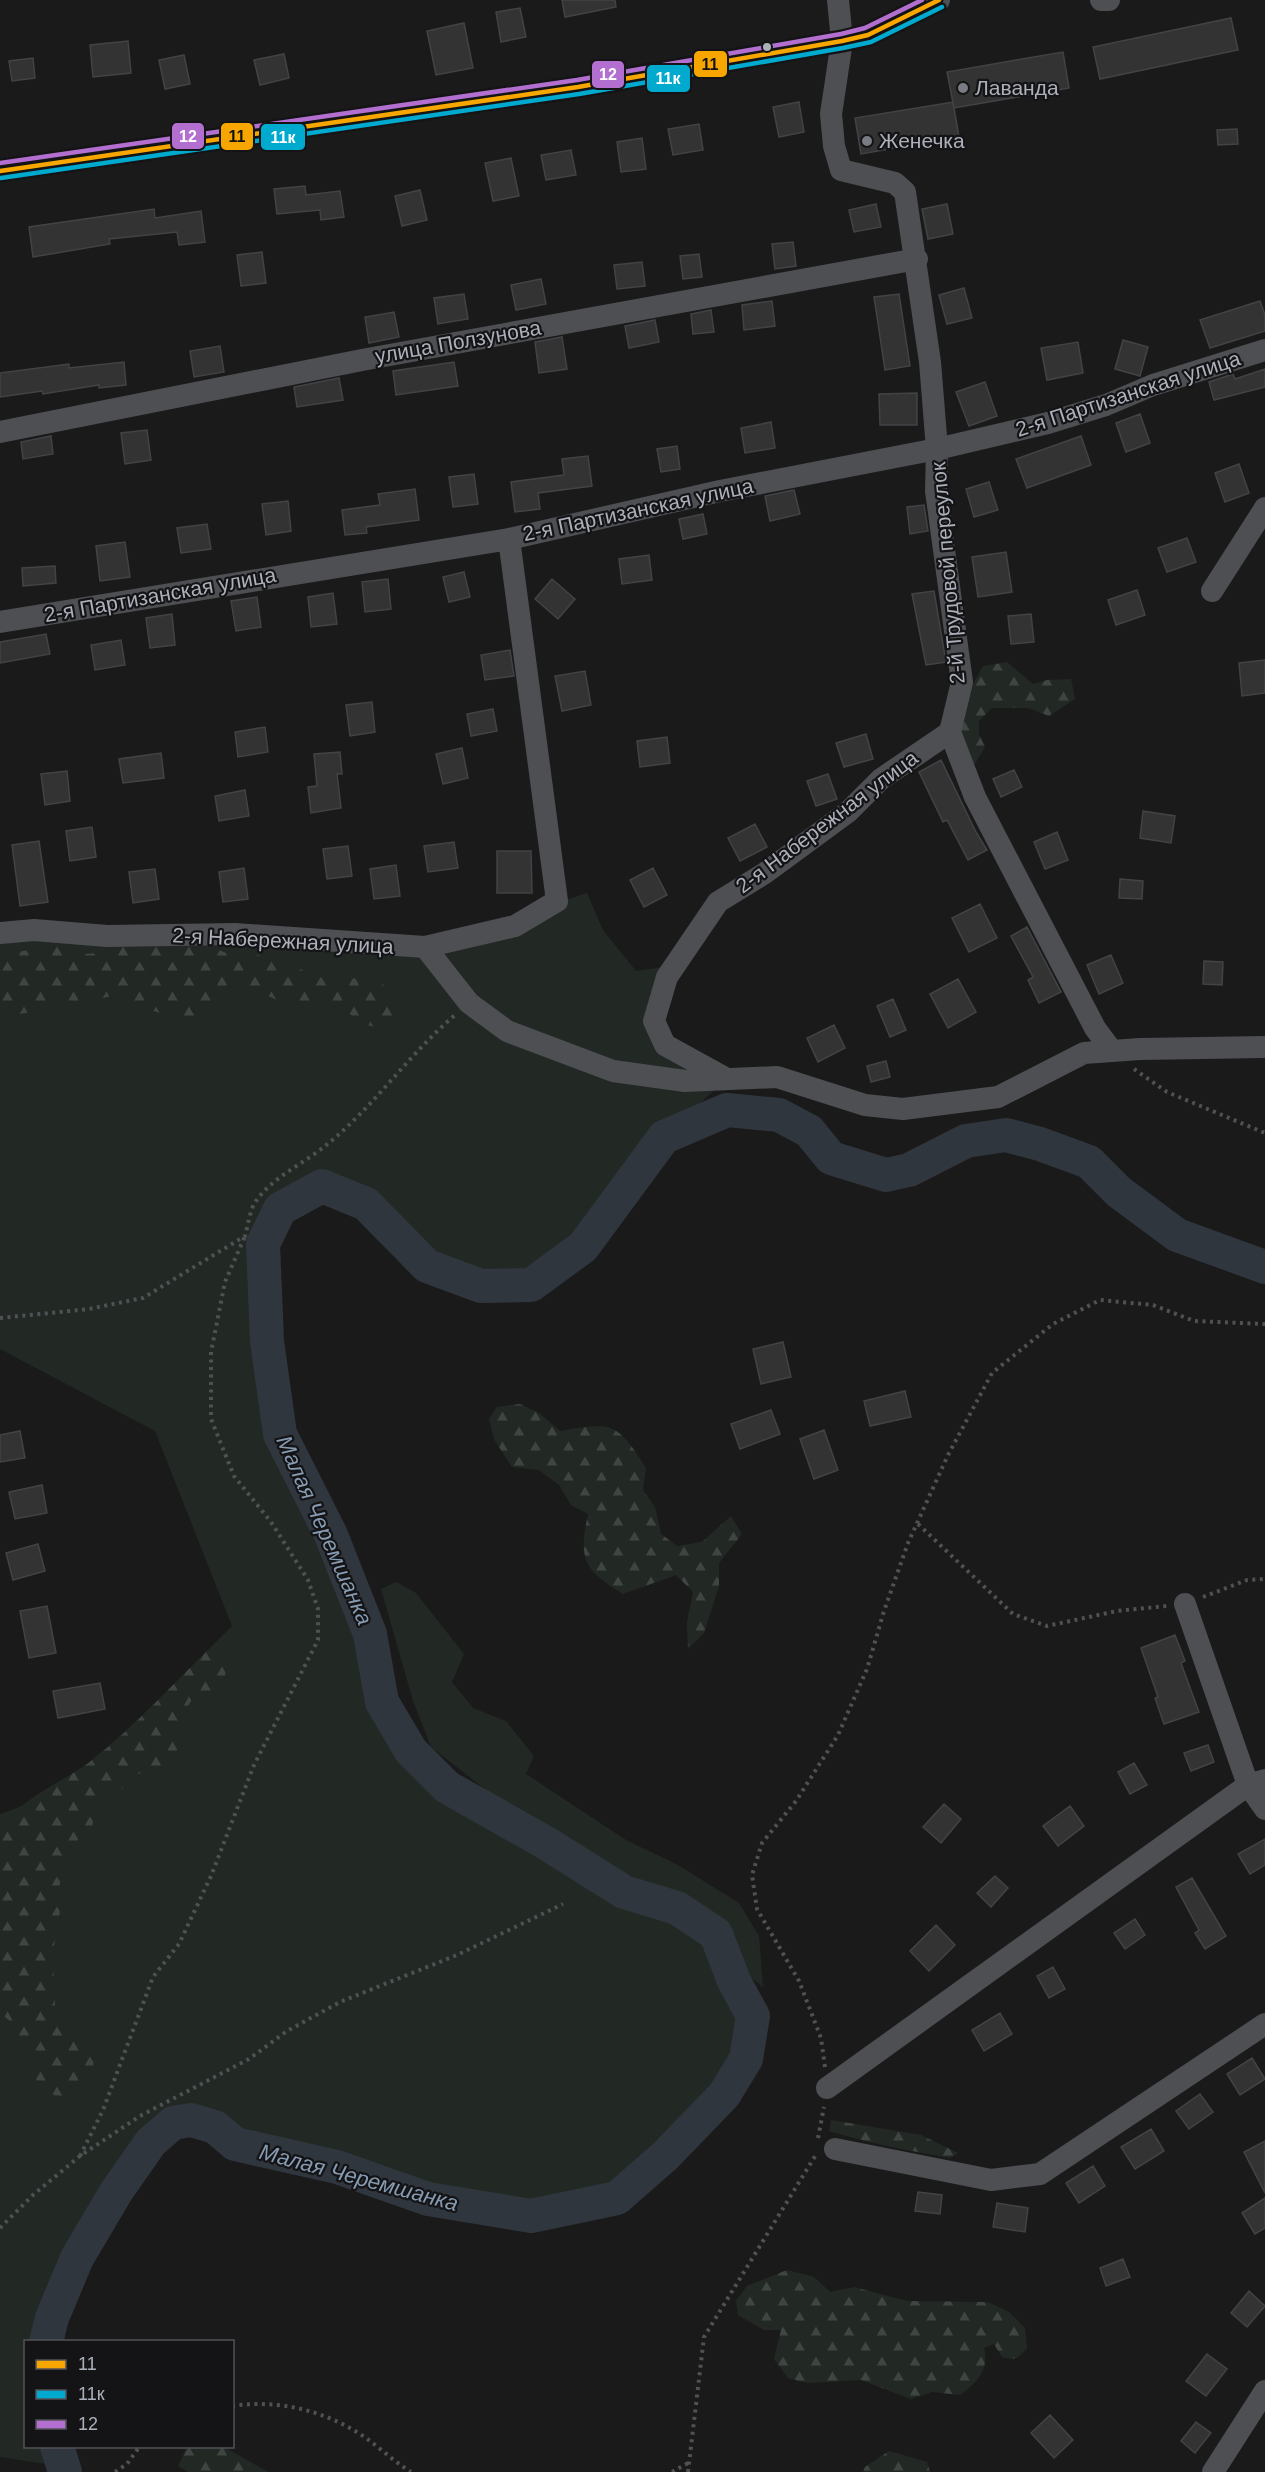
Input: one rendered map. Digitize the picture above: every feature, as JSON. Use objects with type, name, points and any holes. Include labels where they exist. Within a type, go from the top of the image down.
[{"type":"street","name":"2-й Трудовой переулок","points":[[838,0],[842,41],[831,114],[834,146],[841,171],[895,183],[905,192],[917,259],[930,362],[937,449],[936,491],[963,682],[950,732]]},
{"type":"street","points":[[0,171],[578,87],[842,41],[868,34],[939,0]]},
{"type":"street","points":[[1101,0],[1109,0]]},
{"type":"street","name":"улица Ползунова","points":[[0,432],[362,360],[917,259]]},
{"type":"street","name":"2-я Партизанская улица","points":[[0,622],[509,539],[720,491],[937,449],[1048,423],[1107,405],[1153,385],[1265,350]]},
{"type":"street","points":[[1212,591],[1265,508]]},
{"type":"street","name":"2-я Набережная улица","points":[[0,933],[34,930],[107,936],[235,934],[424,947],[515,926],[557,901],[509,539]]},
{"type":"street","points":[[950,732],[975,797],[1095,1028],[1112,1051]]},
{"type":"street","name":"2-я Набережная улица","points":[[726,1078],[665,1045],[654,1021],[667,977],[718,902],[765,873],[848,812],[881,779],[950,732]]},
{"type":"street","points":[[424,947],[469,1003],[507,1031],[613,1071],[686,1081],[777,1077],[865,1105],[903,1109],[998,1097],[1084,1053],[1265,1047]]},
{"type":"street","points":[[1185,1604],[1257,1783],[1265,1809]]},
{"type":"street","points":[[827,2088],[1257,1783]]},
{"type":"street","points":[[825,2151],[991,2180],[1040,2174],[1265,2024]]},
{"type":"street","points":[[1213,2472],[1265,2391]]},
{"type":"path","points":[[80,2156],[103,2110],[153,1977],[179,1944],[211,1876],[254,1765],[318,1640],[318,1609],[308,1580],[272,1522],[234,1476],[211,1419],[211,1352],[225,1282],[245,1236],[256,1201],[287,1172],[325,1146],[377,1095],[426,1040],[469,1003]]},
{"type":"path","points":[[1112,1051],[1167,1092],[1265,1133]]},
{"type":"path","points":[[0,1318],[89,1309],[143,1298],[245,1236]]},
{"type":"path","points":[[688,2472],[704,2337],[825,2151],[827,2088],[821,2038],[799,1981],[757,1909],[752,1875],[762,1843],[796,1801],[838,1735],[867,1669],[884,1611],[948,1455],[992,1373],[1053,1324],[1100,1300],[1153,1305],[1194,1321],[1265,1324]]},
{"type":"path","points":[[918,1524],[1013,1614],[1047,1626],[1117,1611],[1185,1604],[1247,1580],[1265,1579]]},
{"type":"path","points":[[0,2228],[33,2195],[80,2156],[140,2116],[249,2059],[287,2031],[340,2002],[457,1956],[563,1904]]},
{"type":"path","points":[[234,2406],[256,2403],[300,2408],[333,2419],[365,2437],[411,2472]]},
{"type":"path","points":[[115,2472],[127,2464],[139,2448]]},
{"type":"path","points":[[672,2472],[690,2462]]},
{"type":"green space","points":[[1007,662],[1033,684],[1047,680],[1071,679],[1075,699],[1049,716],[1028,708],[992,708],[979,721],[979,734],[985,747],[973,767],[958,727],[973,684],[983,666]]},
{"type":"green space","points":[[587,893],[603,930],[636,971],[663,967],[665,1045],[726,1079],[664,1137],[583,1247],[531,1285],[481,1286],[427,1266],[401,1237],[349,1197],[322,1186],[280,1209],[263,1244],[267,1341],[280,1434],[331,1535],[370,1634],[382,1702],[411,1751],[447,1787],[546,1843],[624,1892],[677,1908],[716,1934],[734,1981],[753,2016],[746,2059],[724,2095],[665,2156],[617,2198],[515,2214],[428,2199],[337,2167],[235,2144],[215,2127],[191,2120],[173,2123],[151,2142],[116,2192],[77,2258],[52,2318],[38,2324],[33,2340],[24,2340],[24,2448],[41,2448],[46,2464],[0,2457],[0,1814],[30,1801],[61,1783],[93,1759],[124,1733],[232,1626],[155,1431],[0,1349],[0,934],[425,947]]},
{"type":"green space","points":[[141,938],[214,948],[241,959],[262,954],[330,981],[351,978],[378,981],[393,991],[402,1007],[398,1019],[386,1024],[370,1026],[335,1006],[299,1008],[261,993],[245,990],[226,996],[190,1021],[135,1006],[111,996],[80,1004],[64,999],[27,1013],[0,1016],[0,955],[57,945],[73,955],[98,953],[115,940]]},
{"type":"green space","points":[[520,1404],[539,1413],[560,1431],[603,1427],[620,1434],[646,1468],[643,1490],[655,1507],[661,1534],[677,1546],[702,1542],[731,1516],[742,1534],[719,1563],[719,1586],[704,1633],[688,1649],[687,1623],[693,1592],[676,1575],[623,1594],[600,1578],[587,1562],[584,1543],[588,1514],[571,1505],[559,1485],[539,1470],[512,1467],[494,1439],[489,1419],[497,1407]]},
{"type":"green space","points":[[396,1582],[416,1593],[464,1654],[452,1682],[473,1708],[506,1721],[534,1756],[526,1774],[626,1840],[678,1865],[739,1903],[759,1936],[763,1987],[742,1971],[722,1922],[679,1896],[631,1876],[561,1838],[494,1796],[431,1747],[413,1701],[381,1589]]},
{"type":"green space","points":[[208,1650],[222,1654],[225,1669],[224,1680],[208,1702],[191,1701],[184,1713],[186,1727],[180,1748],[158,1768],[135,1775],[121,1790],[98,1793],[92,1828],[77,1841],[64,1865],[56,1901],[60,1911],[53,1952],[55,2006],[61,2022],[88,2044],[94,2055],[92,2082],[75,2101],[55,2095],[42,2087],[34,2076],[20,2037],[12,2024],[0,2013],[0,1834],[8,1821],[29,1800],[83,1767],[110,1746]]},
{"type":"green space","points":[[831,2120],[921,2135],[958,2153],[950,2158],[859,2139],[829,2131]]},
{"type":"green space","points":[[787,2270],[814,2277],[830,2292],[854,2287],[907,2301],[988,2302],[1009,2312],[1025,2328],[1027,2348],[1019,2356],[1010,2359],[1002,2357],[994,2344],[984,2348],[985,2363],[981,2375],[960,2395],[932,2392],[911,2399],[861,2380],[807,2383],[788,2378],[774,2359],[781,2330],[764,2330],[738,2315],[736,2301],[747,2286]]},
{"type":"green space","points":[[187,2448],[226,2448],[268,2472],[188,2472],[178,2466]]},
{"type":"green space","points":[[889,2451],[927,2462],[930,2472],[863,2472],[865,2467]]},
{"type":"building","points":[[562,0],[615,0],[616,7],[565,17]]},
{"type":"building","points":[[520,8],[526,37],[501,42],[496,12]]},
{"type":"building","points":[[1231,18],[1238,50],[1100,79],[1093,47]]},
{"type":"building","points":[[464,23],[473,68],[436,75],[427,31]]},
{"type":"building","points":[[128,41],[131,73],[93,77],[90,45]]},
{"type":"building","points":[[1063,52],[1069,88],[954,108],[947,72]]},
{"type":"building","points":[[284,54],[289,78],[260,85],[254,60]]},
{"type":"building","points":[[184,55],[190,84],[165,89],[159,60]]},
{"type":"building","points":[[33,58],[35,78],[12,81],[9,61]]},
{"type":"building","points":[[799,102],[804,132],[779,137],[773,107]]},
{"type":"building","points":[[953,102],[959,137],[861,154],[855,118]]},
{"type":"building","points":[[699,124],[703,150],[673,155],[668,129]]},
{"type":"building","points":[[1237,129],[1238,144],[1218,145],[1217,130]]},
{"type":"building","points":[[642,138],[646,169],[621,172],[617,142]]},
{"type":"building","points":[[571,150],[576,175],[546,180],[541,155]]},
{"type":"building","points":[[511,158],[519,196],[493,201],[485,163]]},
{"type":"building","points":[[305,186],[306,195],[340,191],[344,217],[321,220],[320,210],[277,214],[274,189]]},
{"type":"building","points":[[420,190],[427,220],[402,226],[395,196]]},
{"type":"building","points":[[876,204],[881,227],[854,232],[849,210]]},
{"type":"building","points":[[947,204],[953,234],[928,239],[922,209]]},
{"type":"building","points":[[154,209],[155,218],[201,211],[205,242],[179,245],[177,232],[109,239],[110,244],[33,257],[29,227]]},
{"type":"building","points":[[793,242],[796,266],[775,269],[772,244]]},
{"type":"building","points":[[262,252],[266,283],[241,286],[237,255]]},
{"type":"building","points":[[699,254],[702,277],[683,279],[680,256]]},
{"type":"building","points":[[642,262],[645,286],[617,289],[614,265]]},
{"type":"building","points":[[541,279],[546,304],[516,310],[511,285]]},
{"type":"building","points":[[964,288],[972,318],[947,324],[939,295]]},
{"type":"building","points":[[464,294],[468,319],[438,324],[434,298]]},
{"type":"building","points":[[899,294],[910,366],[885,370],[874,297]]},
{"type":"building","points":[[772,301],[775,326],[744,330],[742,305]]},
{"type":"building","points":[[1260,301],[1265,315],[1265,331],[1210,348],[1200,320]]},
{"type":"building","points":[[711,310],[714,332],[693,334],[691,314]]},
{"type":"building","points":[[394,312],[399,337],[369,343],[365,317]]},
{"type":"building","points":[[655,320],[659,342],[629,348],[625,326]]},
{"type":"building","points":[[562,337],[567,369],[539,373],[535,342]]},
{"type":"building","points":[[1123,340],[1148,347],[1140,376],[1115,369]]},
{"type":"building","points":[[1078,342],[1083,373],[1047,380],[1041,348]]},
{"type":"building","points":[[220,346],[224,372],[194,377],[190,351]]},
{"type":"building","points":[[124,362],[126,385],[99,388],[99,385],[43,394],[42,391],[0,397],[0,373],[69,364],[69,368]]},
{"type":"building","points":[[454,362],[458,386],[396,395],[393,371]]},
{"type":"building","points":[[1265,369],[1265,387],[1214,400],[1209,382],[1233,374],[1235,379]]},
{"type":"building","points":[[339,378],[343,400],[297,407],[294,387]]},
{"type":"building","points":[[985,382],[997,416],[969,426],[956,392]]},
{"type":"building","points":[[917,393],[917,425],[880,425],[879,394]]},
{"type":"building","points":[[1140,414],[1150,443],[1126,452],[1116,423]]},
{"type":"building","points":[[771,422],[775,448],[745,453],[741,428]]},
{"type":"building","points":[[147,430],[151,460],[125,464],[121,433]]},
{"type":"building","points":[[51,436],[53,454],[23,459],[21,442]]},
{"type":"building","points":[[1081,436],[1091,465],[1027,488],[1016,459]]},
{"type":"building","points":[[677,446],[680,469],[661,472],[657,449]]},
{"type":"building","points":[[588,456],[592,486],[538,493],[540,509],[515,512],[511,482],[564,475],[562,459]]},
{"type":"building","points":[[1239,464],[1249,493],[1225,502],[1215,473]]},
{"type":"building","points":[[474,474],[478,504],[453,507],[449,477]]},
{"type":"building","points":[[989,482],[998,510],[974,517],[966,489]]},
{"type":"building","points":[[415,489],[419,520],[366,527],[367,533],[345,535],[342,510],[380,505],[378,494]]},
{"type":"building","points":[[794,490],[800,514],[770,521],[765,496]]},
{"type":"building","points":[[288,501],[291,531],[266,535],[262,504]]},
{"type":"building","points":[[924,505],[928,531],[910,534],[907,507]]},
{"type":"building","points":[[703,514],[707,534],[683,539],[679,519]]},
{"type":"building","points":[[207,524],[211,549],[181,553],[177,528]]},
{"type":"building","points":[[1187,538],[1196,562],[1167,572],[1158,548]]},
{"type":"building","points":[[125,542],[130,577],[100,581],[96,546]]},
{"type":"building","points":[[1006,552],[1012,592],[978,597],[972,557]]},
{"type":"building","points":[[649,555],[652,580],[622,584],[619,559]]},
{"type":"building","points":[[55,566],[56,583],[23,586],[22,568]]},
{"type":"building","points":[[464,572],[470,597],[449,602],[443,577]]},
{"type":"building","points":[[388,579],[391,609],[365,612],[362,582]]},
{"type":"building","points":[[552,579],[575,599],[558,619],[535,599]]},
{"type":"building","points":[[1137,590],[1145,615],[1116,625],[1108,600]]},
{"type":"building","points":[[934,591],[946,662],[926,665],[912,594]]},
{"type":"building","points":[[333,593],[337,624],[311,627],[308,597]]},
{"type":"building","points":[[257,597],[261,627],[236,631],[231,601]]},
{"type":"building","points":[[172,614],[175,645],[150,648],[146,618]]},
{"type":"building","points":[[1031,614],[1034,642],[1011,644],[1008,616]]},
{"type":"building","points":[[46,634],[50,654],[0,663],[0,642]]},
{"type":"building","points":[[121,640],[125,665],[95,670],[91,645]]},
{"type":"building","points":[[510,650],[514,676],[485,680],[481,655]]},
{"type":"building","points":[[1265,660],[1265,693],[1242,696],[1239,663]]},
{"type":"building","points":[[585,671],[591,705],[562,711],[555,676]]},
{"type":"building","points":[[372,702],[375,732],[350,736],[346,705]]},
{"type":"building","points":[[493,709],[497,731],[471,736],[467,714]]},
{"type":"building","points":[[265,727],[268,752],[238,757],[235,732]]},
{"type":"building","points":[[866,734],[873,759],[844,767],[836,743]]},
{"type":"building","points":[[667,737],[670,763],[640,767],[637,741]]},
{"type":"building","points":[[462,748],[468,778],[443,784],[436,754]]},
{"type":"building","points":[[340,752],[342,774],[337,774],[341,808],[311,813],[308,787],[317,786],[314,754]]},
{"type":"building","points":[[161,753],[164,778],[123,783],[119,759]]},
{"type":"building","points":[[941,760],[987,850],[968,860],[947,820],[943,822],[919,772]]},
{"type":"building","points":[[1014,770],[1022,787],[1001,797],[993,779]]},
{"type":"building","points":[[67,771],[70,801],[45,805],[41,774]]},
{"type":"building","points":[[828,774],[837,799],[816,806],[807,781]]},
{"type":"building","points":[[245,790],[249,816],[219,821],[215,796]]},
{"type":"building","points":[[1143,811],[1175,816],[1171,843],[1140,838]]},
{"type":"building","points":[[755,824],[767,847],[740,861],[728,838]]},
{"type":"building","points":[[92,827],[96,857],[70,861],[66,831]]},
{"type":"building","points":[[1057,832],[1068,860],[1045,869],[1034,842]]},
{"type":"building","points":[[39,841],[48,902],[20,906],[12,845]]},
{"type":"building","points":[[454,842],[458,868],[428,872],[424,846]]},
{"type":"building","points":[[348,846],[352,876],[327,879],[323,849]]},
{"type":"building","points":[[497,851],[531,851],[532,893],[497,893]]},
{"type":"building","points":[[396,865],[400,896],[374,899],[370,869]]},
{"type":"building","points":[[244,868],[248,899],[223,902],[219,872]]},
{"type":"building","points":[[653,868],[667,895],[644,907],[630,880]]},
{"type":"building","points":[[155,869],[159,899],[133,903],[129,872]]},
{"type":"building","points":[[1120,879],[1143,881],[1142,899],[1119,898]]},
{"type":"building","points":[[980,904],[997,938],[969,952],[952,918]]},
{"type":"building","points":[[1027,927],[1061,992],[1039,1003],[1028,980],[1033,977],[1011,936]]},
{"type":"building","points":[[1111,955],[1123,983],[1099,994],[1087,965]]},
{"type":"building","points":[[1204,961],[1223,962],[1222,985],[1203,984]]},
{"type":"building","points":[[958,979],[976,1012],[948,1028],[930,994]]},
{"type":"building","points":[[893,999],[906,1030],[890,1037],[877,1006]]},
{"type":"building","points":[[834,1025],[845,1048],[818,1062],[807,1038]]},
{"type":"building","points":[[886,1061],[890,1077],[871,1082],[867,1066]]},
{"type":"building","points":[[783,1342],[791,1377],[761,1384],[753,1349]]},
{"type":"building","points":[[905,1391],[911,1417],[870,1426],[864,1401]]},
{"type":"building","points":[[771,1410],[780,1434],[740,1449],[731,1424]]},
{"type":"building","points":[[824,1430],[838,1470],[814,1479],[800,1439]]},
{"type":"building","points":[[20,1431],[25,1458],[0,1462],[0,1435]]},
{"type":"building","points":[[42,1485],[47,1513],[15,1519],[9,1492]]},
{"type":"building","points":[[38,1544],[45,1571],[13,1580],[6,1553]]},
{"type":"building","points":[[47,1606],[56,1653],[29,1658],[20,1611]]},
{"type":"building","points":[[1175,1635],[1185,1661],[1181,1663],[1199,1712],[1164,1724],[1155,1698],[1158,1697],[1141,1648]]},
{"type":"building","points":[[100,1683],[105,1709],[58,1718],[53,1691]]},
{"type":"building","points":[[1208,1745],[1214,1762],[1191,1771],[1184,1753]]},
{"type":"building","points":[[1134,1763],[1147,1785],[1130,1794],[1118,1772]]},
{"type":"building","points":[[944,1804],[961,1819],[941,1843],[923,1827]]},
{"type":"building","points":[[1070,1806],[1084,1826],[1058,1846],[1043,1826]]},
{"type":"building","points":[[1265,1839],[1265,1865],[1250,1874],[1238,1854]]},
{"type":"building","points":[[995,1876],[1008,1888],[991,1907],[977,1893]]},
{"type":"building","points":[[1192,1878],[1226,1936],[1205,1949],[1195,1933],[1199,1930],[1176,1887]]},
{"type":"building","points":[[1135,1919],[1145,1935],[1125,1949],[1114,1933]]},
{"type":"building","points":[[936,1925],[955,1945],[929,1971],[910,1951]]},
{"type":"building","points":[[1053,1967],[1065,1989],[1049,1998],[1037,1976]]},
{"type":"building","points":[[1000,2013],[1012,2034],[984,2051],[972,2030]]},
{"type":"building","points":[[1252,2058],[1265,2079],[1240,2095],[1227,2074]]},
{"type":"building","points":[[1200,2094],[1213,2112],[1189,2129],[1176,2111]]},
{"type":"building","points":[[1151,2129],[1164,2151],[1135,2169],[1121,2147]]},
{"type":"building","points":[[1265,2141],[1265,2193],[1244,2152]]},
{"type":"building","points":[[1093,2166],[1105,2186],[1079,2203],[1066,2183]]},
{"type":"building","points":[[918,2192],[942,2195],[940,2214],[915,2211]]},
{"type":"building","points":[[1265,2198],[1265,2228],[1255,2234],[1242,2213]]},
{"type":"building","points":[[997,2203],[1028,2208],[1025,2232],[993,2227]]},
{"type":"building","points":[[1123,2259],[1130,2277],[1106,2286],[1100,2268]]},
{"type":"building","points":[[1249,2291],[1265,2306],[1247,2327],[1231,2313]]},
{"type":"building","points":[[1207,2354],[1227,2369],[1206,2396],[1186,2381]]},
{"type":"building","points":[[1050,2415],[1073,2440],[1054,2458],[1031,2433]]},
{"type":"building","points":[[1196,2422],[1211,2433],[1195,2453],[1181,2441]]},
{"type":"waterway","name":"Малая Черемшанка","points":[[46,2340],[52,2318],[77,2258],[116,2192],[151,2142],[173,2123],[191,2120],[215,2127],[235,2144],[337,2167],[428,2199],[531,2216],[617,2198],[665,2156],[724,2095],[746,2059],[753,2016],[734,1981],[716,1934],[677,1908],[624,1892],[546,1843],[447,1787],[411,1751],[382,1702],[370,1634],[331,1535],[280,1434],[267,1341],[263,1244],[280,1209],[322,1186],[366,1204],[427,1266],[481,1286],[531,1285],[583,1247],[664,1137],[727,1110],[779,1115],[809,1131],[831,1158],[886,1175],[909,1170],[966,1141],[1006,1135],[1040,1144],[1089,1162],[1119,1192],[1177,1235],[1265,1267]]},
{"type":"waterway","name":"Малая Черемшанка","points":[[58,2448],[65,2472]]},
{"type":"transit line","name":"12","points":[[0,163],[577,80],[841,34],[865,28],[922,0]]},
{"type":"transit line","name":"11","points":[[0,171],[578,87],[842,41],[868,35],[939,0]]},
{"type":"transit line","name":"11к","points":[[1,178],[579,94],[843,48],[871,42],[942,7]]},
{"type":"place","name":"Лаванда","points":[[963,88]]},
{"type":"place","name":"Женечка","points":[[867,141]]}]
